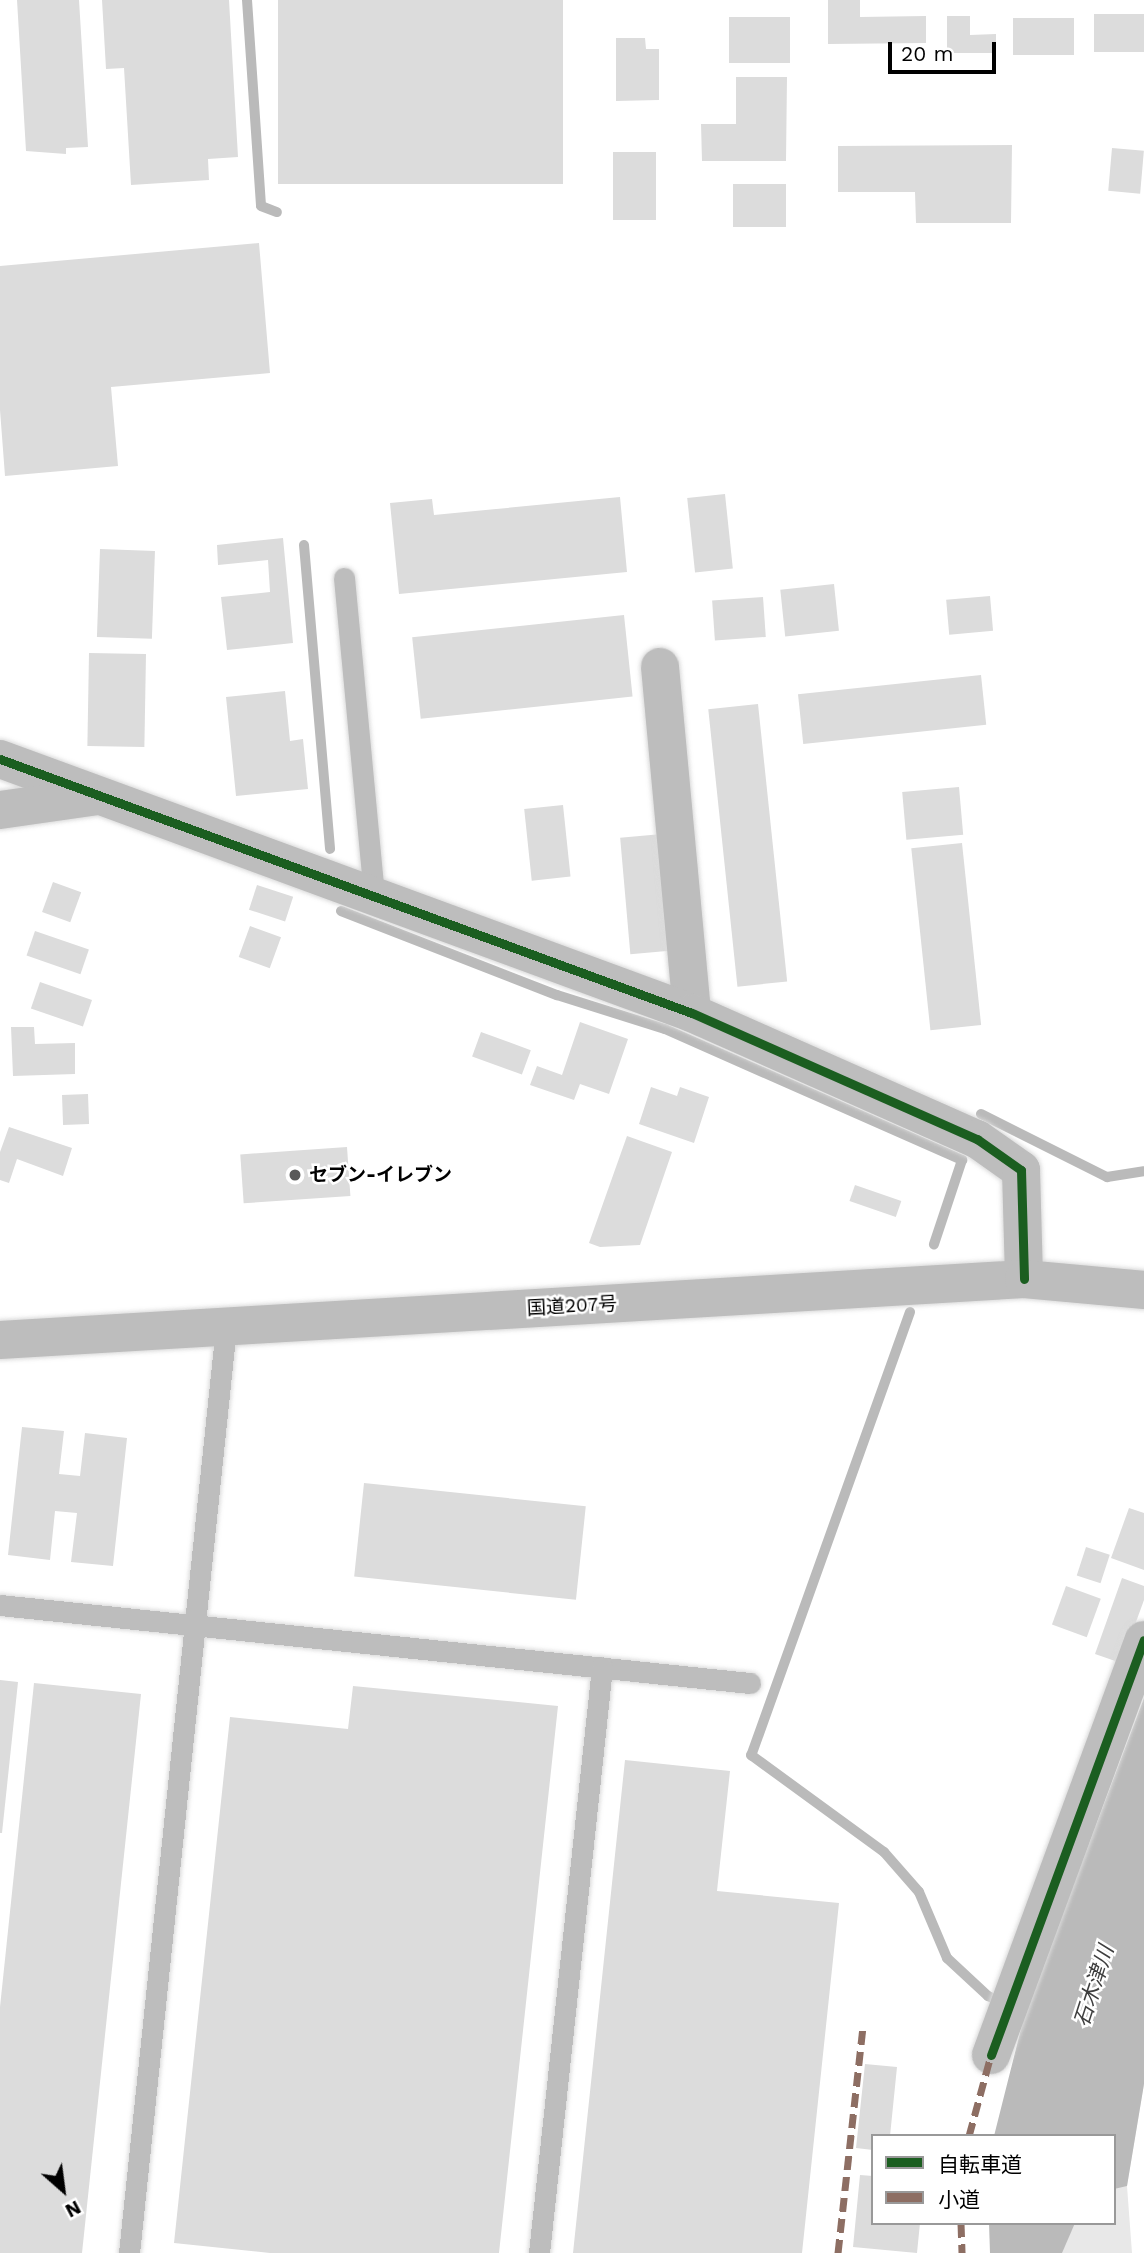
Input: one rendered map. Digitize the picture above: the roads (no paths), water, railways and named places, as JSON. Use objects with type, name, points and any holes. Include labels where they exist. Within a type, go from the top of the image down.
[{"type":"main road","points":[[660,667],[691,1013]]},
{"type":"main road","points":[[0,759],[691,1013],[977,1139],[1021,1170],[1024,1279]]},
{"type":"main road","points":[[0,810],[100,796]]},
{"type":"main road","name":"国道207号","points":[[0,1340],[1024,1279],[1144,1290]]},
{"type":"main road","points":[[992,2055],[1144,1640]]},
{"type":"lane","points":[[344,578],[373,895]]},
{"type":"lane","points":[[129,2253],[226,1327]]},
{"type":"lane","points":[[0,1605],[750,1683]]},
{"type":"lane","points":[[539,2253],[602,1667]]},
{"type":"water","name":"石木津川","points":[[1144,1698],[1144,2084],[1127,2186],[1116,2189],[1116,2134],[995,2134],[1025,2013]]},
{"type":"water","points":[[989,2225],[1074,2225],[1062,2253],[990,2253]]},
{"type":"waterway","points":[[247,0],[261,206],[277,212]]},
{"type":"waterway","points":[[304,545],[330,849]]},
{"type":"waterway","points":[[341,911],[557,995],[665,1029],[962,1160],[934,1244]]},
{"type":"waterway","points":[[981,1114],[1107,1177],[1144,1171]]},
{"type":"waterway","points":[[910,1312],[751,1755],[884,1852],[919,1892],[947,1958],[988,1996],[1003,2003]]},
{"type":"place","name":"セブン-イレブン","points":[[295,1175]]}]
